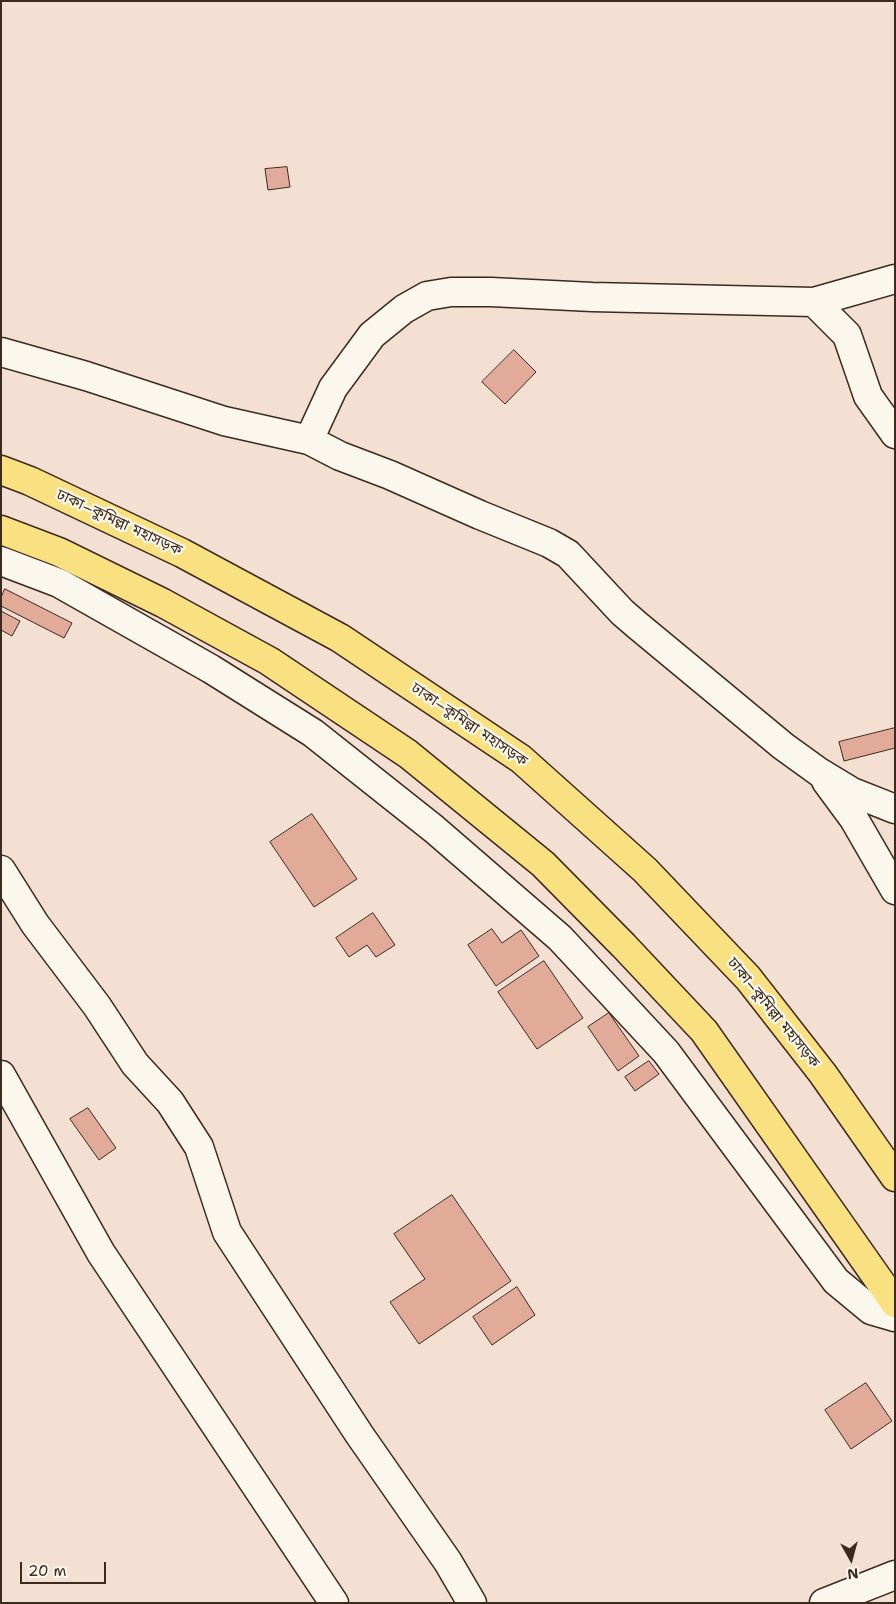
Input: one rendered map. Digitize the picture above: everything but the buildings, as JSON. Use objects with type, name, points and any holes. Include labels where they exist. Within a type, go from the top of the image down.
[{"type":"highway","name":"ঢাকা–কুমিল্লা মহাসড়ক","points":[[1,470],[182,553],[340,638],[521,758],[645,870],[748,978],[823,1074],[895,1177]]},
{"type":"highway","points":[[1,530],[59,552],[163,603],[269,661],[408,754],[543,864],[704,1031],[895,1303]]},
{"type":"street","points":[[308,440],[333,388],[372,335],[404,309],[427,296],[451,292],[491,292],[592,297],[814,302],[895,279]]},
{"type":"street","points":[[814,302],[846,335],[868,396],[895,434]]},
{"type":"street","points":[[1,352],[86,376],[224,421],[308,440],[340,456],[390,475],[549,543],[568,554],[622,612],[783,746],[819,772],[852,792],[895,809]]},
{"type":"street","points":[[1,561],[59,583],[211,669],[313,733],[434,829],[560,938],[666,1052],[836,1280],[871,1310],[895,1317]]},
{"type":"street","points":[[819,772],[854,819],[895,890]]},
{"type":"street","points":[[1,870],[35,924],[96,1006],[135,1064],[170,1102],[199,1147],[228,1232],[354,1427],[452,1569],[472,1603]]},
{"type":"street","points":[[1,1075],[101,1253],[334,1603]]},
{"type":"street","points":[[824,1603],[895,1575]]}]
